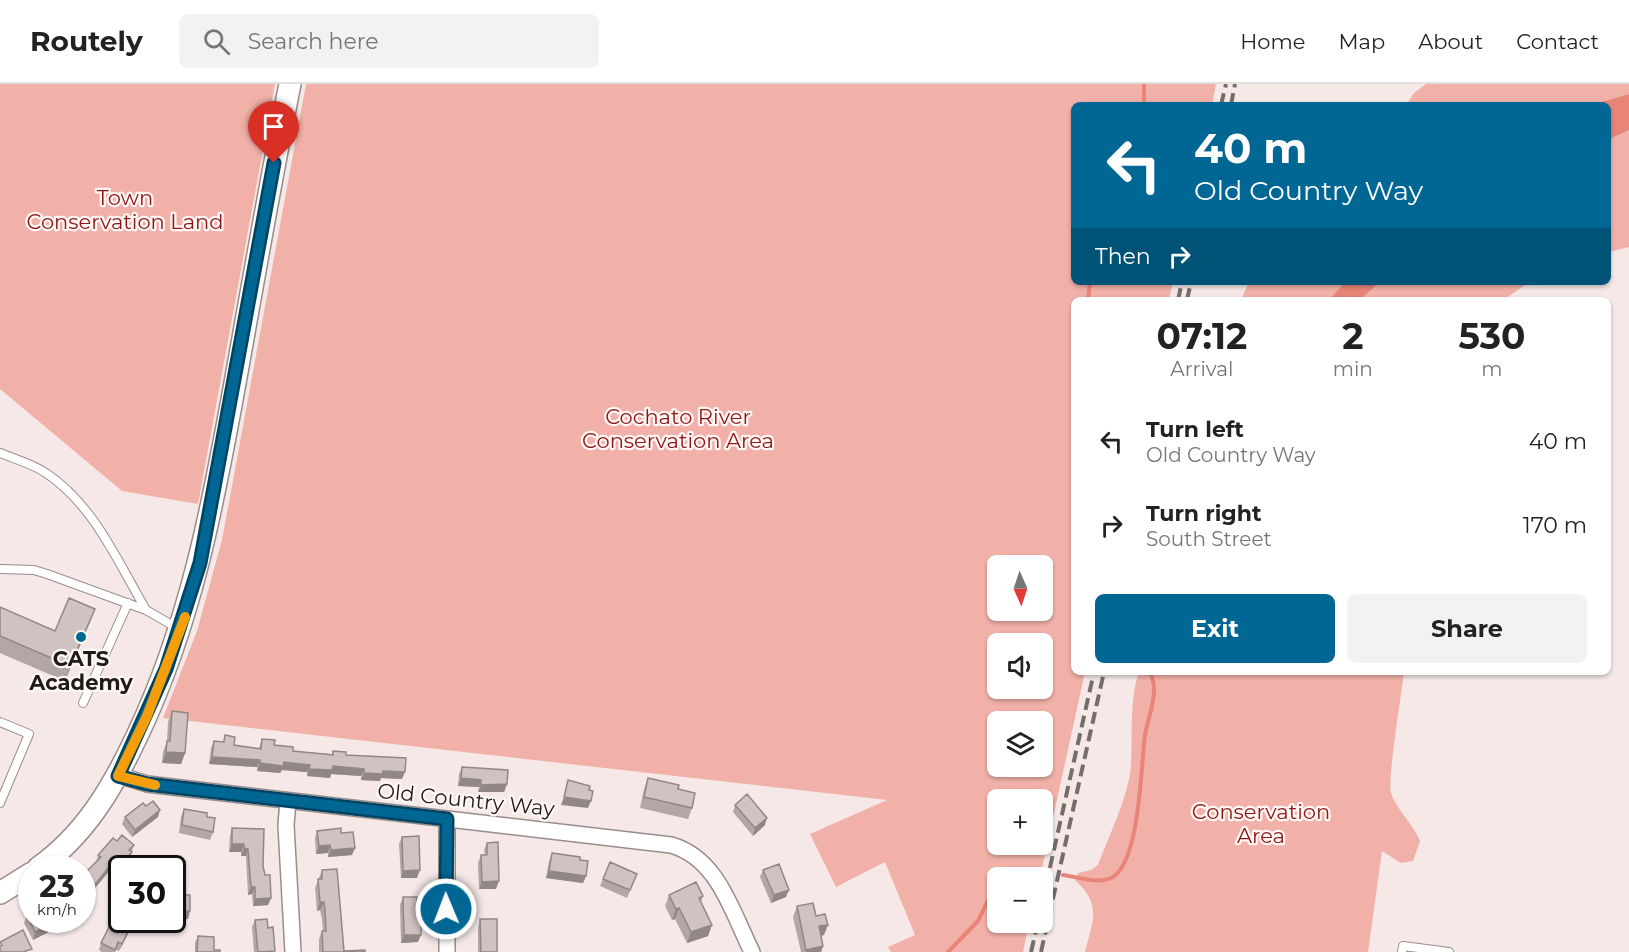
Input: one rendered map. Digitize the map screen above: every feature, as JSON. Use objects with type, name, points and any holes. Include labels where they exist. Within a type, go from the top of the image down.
[{"type":"main road","points":[[53,855],[79,832],[118,776],[147,716],[180,629],[200,563],[213,505],[290,84]]},
{"type":"main road","points":[[0,893],[18,882]]},
{"type":"street","name":"Old Country Way","points":[[118,776],[147,784],[661,843],[689,851],[702,860],[713,873],[752,952]]},
{"type":"street","points":[[288,801],[286,825],[293,952]]},
{"type":"street","points":[[447,819],[447,952]]},
{"type":"lane","points":[[0,453],[45,472],[78,503],[103,536],[146,610]]},
{"type":"lane","points":[[0,569],[34,570],[146,610],[180,629]]},
{"type":"lane","points":[[83,703],[128,603]]},
{"type":"lane","points":[[0,722],[29,734],[0,803]]},
{"type":"lane","points":[[1402,952],[1403,946],[1449,952]]},
{"type":"green space","name":"Town Conservation Land","points":[[0,84],[275,84],[198,504],[122,491],[0,389]]},
{"type":"green space","name":"Cochato River Conservation Area","points":[[306,84],[1216,84],[1213,102],[1071,102],[1071,285],[1172,285],[1170,297],[1071,297],[1071,675],[1084,675],[1053,818],[1053,789],[987,789],[987,855],[1045,855],[1042,867],[987,867],[987,933],[1027,933],[1023,952],[891,952],[888,947],[915,935],[885,862],[836,887],[810,834],[887,800],[163,718],[197,631],[222,540]]},
{"type":"green space","points":[[1426,84],[1629,84],[1629,94],[1601,102],[1408,102],[1414,93]]},
{"type":"green space","points":[[1629,130],[1629,247],[1611,251],[1611,139]]},
{"type":"green space","points":[[1248,285],[1342,285],[1332,297],[1242,297]]},
{"type":"green space","points":[[1377,285],[1525,285],[1508,297],[1363,297]]},
{"type":"green space","name":"Conservation Area","points":[[1138,675],[1404,675],[1390,786],[1397,806],[1420,841],[1413,861],[1401,863],[1382,851],[1368,952],[1085,952],[1092,922],[1092,905],[1084,889],[1075,880],[1078,873],[1091,870],[1098,865],[1123,802],[1130,776]]},
{"type":"shaded area","points":[[1629,94],[1629,130],[1611,139],[1611,102],[1601,102]]},
{"type":"shaded area","points":[[1342,285],[1377,285],[1363,297],[1332,297]]},
{"type":"building","points":[[69,598],[95,609],[70,666],[0,636],[0,607],[55,631]]},
{"type":"building","points":[[172,711],[188,713],[185,753],[166,752],[167,741],[170,741]]},
{"type":"building","points":[[225,735],[235,737],[234,745],[261,749],[262,739],[275,740],[274,745],[293,747],[293,751],[333,755],[333,751],[346,752],[346,755],[406,758],[405,772],[364,773],[364,769],[333,766],[332,770],[309,769],[310,765],[284,762],[283,766],[260,763],[260,760],[212,757],[214,741],[224,742]]},
{"type":"building","points":[[462,767],[508,770],[507,784],[481,785],[481,780],[461,778]]},
{"type":"building","points":[[648,778],[679,785],[678,789],[695,793],[692,808],[644,797]]},
{"type":"building","points":[[568,780],[590,786],[589,790],[593,791],[591,801],[564,797]]},
{"type":"building","points":[[747,794],[767,818],[755,828],[735,805]]},
{"type":"building","points":[[153,801],[160,810],[135,830],[125,817],[143,803],[146,806]]},
{"type":"building","points":[[184,809],[207,813],[207,817],[215,818],[213,832],[182,825]]},
{"type":"building","points":[[232,828],[264,829],[263,866],[265,875],[270,875],[271,898],[255,899],[255,887],[251,887],[248,849],[244,848],[244,844],[232,844]]},
{"type":"building","points":[[341,828],[341,833],[353,832],[355,848],[331,850],[330,845],[319,846],[317,831]]},
{"type":"building","points":[[122,835],[134,845],[129,850],[132,852],[129,855],[108,855],[108,868],[96,883],[96,862],[101,857],[98,855],[113,838],[117,841]]},
{"type":"building","points":[[419,836],[420,870],[403,871],[402,837]]},
{"type":"building","points":[[498,842],[499,881],[482,882],[481,855],[487,855],[487,843]]},
{"type":"building","points":[[552,853],[580,857],[580,860],[588,861],[586,876],[549,871]]},
{"type":"building","points":[[610,862],[637,874],[630,890],[603,879]]},
{"type":"building","points":[[779,864],[789,890],[774,895],[763,870]]},
{"type":"building","points":[[337,869],[344,951],[365,950],[365,952],[323,952],[322,931],[326,931],[325,910],[324,902],[320,902],[318,879],[322,879],[322,870]]},
{"type":"building","points":[[696,882],[703,896],[699,898],[712,925],[691,932],[679,908],[676,909],[669,895]]},
{"type":"building","points":[[186,895],[190,895],[190,911],[186,911]]},
{"type":"building","points":[[403,897],[417,897],[417,905],[421,905],[421,935],[404,935]]},
{"type":"building","points":[[813,903],[816,916],[825,914],[828,925],[819,926],[823,946],[806,950],[797,906]]},
{"type":"building","points":[[267,919],[268,928],[273,927],[275,951],[258,952],[255,920]]},
{"type":"building","points":[[480,919],[497,919],[497,952],[481,952]]},
{"type":"building","points":[[108,929],[108,933],[127,933],[122,944],[118,942],[115,950],[101,943]]},
{"type":"building","points":[[18,933],[24,933],[32,949],[23,952],[0,952],[2,945],[0,942]]},
{"type":"building","points":[[198,936],[214,937],[214,950],[220,950],[220,952],[197,952]]},
{"type":"waterway","points":[[1144,84],[1144,102]]},
{"type":"waterway","points":[[1088,297],[1090,285]]},
{"type":"waterway","points":[[1063,875],[1095,880],[1113,877],[1122,867],[1129,852],[1138,811],[1145,735],[1153,703],[1154,686],[1150,675]]},
{"type":"waterway","points":[[948,952],[978,921],[987,903]]},
{"type":"railway","points":[[1222,102],[1226,84]]},
{"type":"railway","points":[[1232,102],[1235,84]]},
{"type":"railway","points":[[1179,297],[1181,285]]},
{"type":"railway","points":[[1188,297],[1190,285]]},
{"type":"railway","points":[[1050,867],[1093,675]]},
{"type":"railway","points":[[1041,952],[1103,675]]},
{"type":"railway","points":[[1031,952],[1035,933]]},
{"type":"slow traffic","points":[[155,785],[118,776],[147,716],[185,617]]},
{"type":"place","name":"CATS Academy","points":[[81,637]]},
{"type":"route","points":[[274,163],[213,505],[200,563],[185,616],[166,669],[147,716],[118,776],[147,784],[447,819],[446,909]]}]
